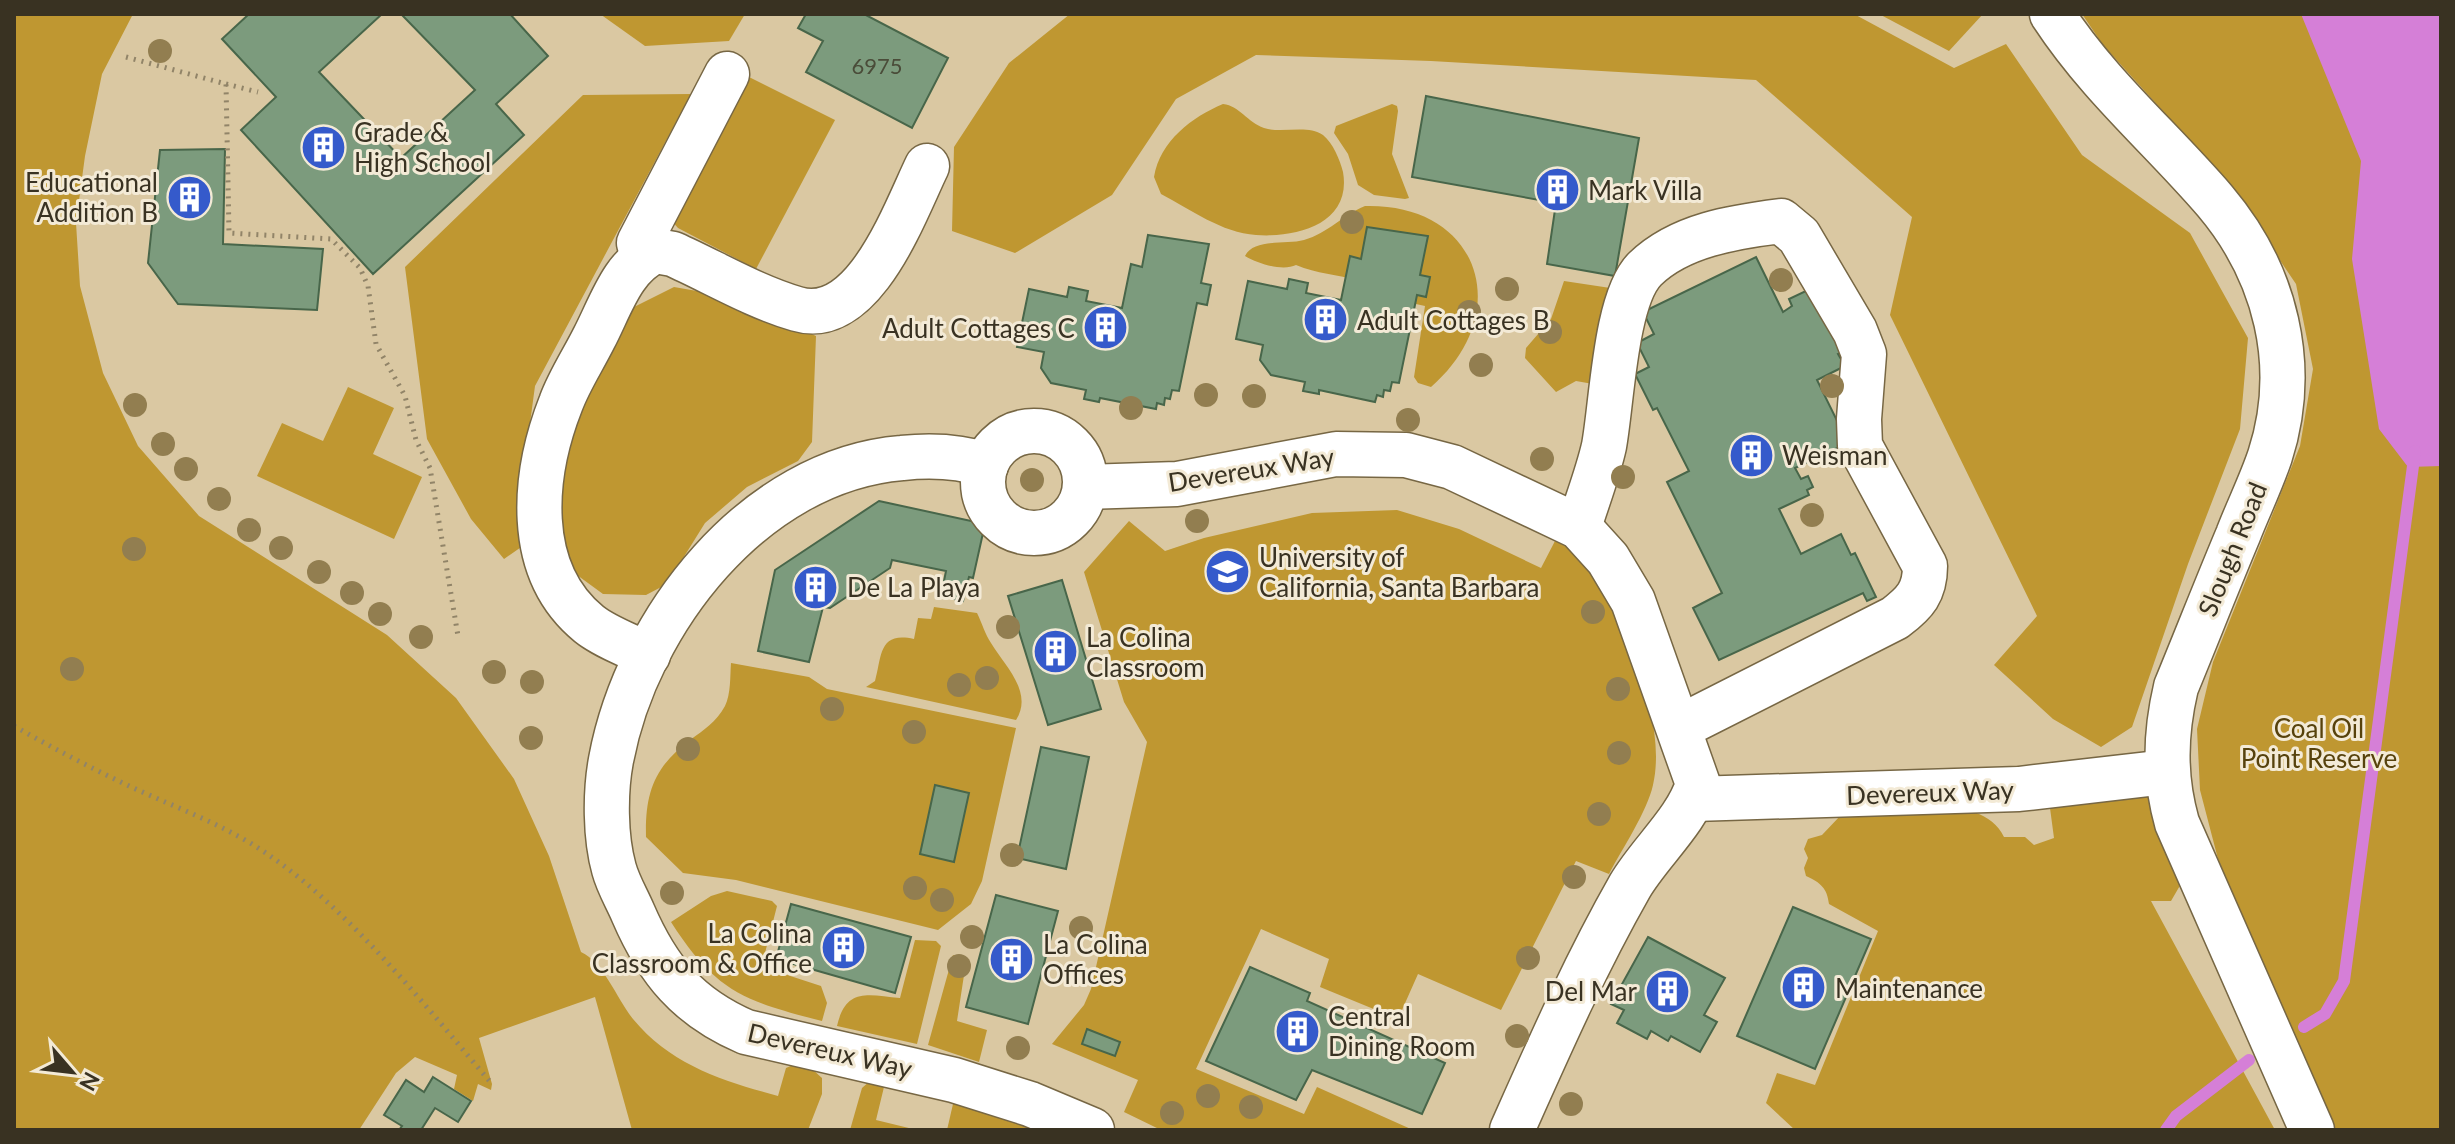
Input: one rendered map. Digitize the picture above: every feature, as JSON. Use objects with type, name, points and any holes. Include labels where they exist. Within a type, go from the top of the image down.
[{"type":"street","name":"Slough Road","points":[[2052,14],[2117,100],[2216,202],[2266,285],[2280,331],[2284,368],[2280,412],[2270,456],[2176,687],[2169,717],[2166,772],[2177,823],[2312,1130]]},
{"type":"street","points":[[643,257],[639,243],[727,74]]},
{"type":"street","points":[[648,655],[589,624],[559,589],[543,555],[538,505],[544,458],[561,402],[631,267],[656,251],[673,254],[799,310],[829,307],[855,291],[875,272],[927,166]]},
{"type":"street","points":[[1579,527],[1603,448],[1629,297],[1643,271],[1666,251],[1722,230],[1781,221],[1799,236],[1855,331],[1864,354],[1860,446],[1925,566],[1925,583],[1915,603],[1895,618],[1680,727]]},
{"type":"street","points":[[1038,431],[1068,442],[1079,455],[1085,487],[1081,504],[1071,518],[1040,533],[1023,533],[1007,526],[986,500],[986,465],[1006,439],[1021,432],[1038,431]]},
{"type":"street","name":"Devereux Way","points":[[1085,487],[1177,484],[1336,454],[1406,455],[1452,467],[1579,527],[1608,559],[1633,601],[1698,784],[1694,799],[2019,789],[2166,772]]},
{"type":"street","name":"Devereux Way","points":[[986,465],[964,458],[919,456],[869,460],[808,482],[765,509],[724,546],[687,593],[648,655],[625,709],[611,762],[608,823],[614,868],[647,946],[685,996],[718,1020],[746,1032],[954,1080],[1030,1104],[1092,1130]]},
{"type":"street","points":[[1512,1130],[1575,990],[1630,887],[1648,857],[1694,799]]},
{"type":"path","points":[[126,57],[258,92]]},
{"type":"path","points":[[226,84],[229,233],[331,239],[360,268],[368,286],[376,344],[405,396],[416,440],[430,468],[458,636]]},
{"type":"path","points":[[14,726],[127,784],[204,819],[273,857],[319,896],[405,983],[492,1084]]},
{"type":"green space","points":[[14,14],[133,14],[102,74],[85,156],[76,223],[80,286],[103,373],[138,446],[199,516],[387,635],[456,698],[514,779],[549,856],[581,952],[597,964],[633,1019],[648,1035],[681,1060],[718,1077],[778,1096],[786,1068],[801,1065],[810,1068],[822,1078],[822,1094],[808,1130],[632,1130],[595,997],[479,1038],[492,1084],[491,1090],[478,1084],[473,1101],[454,1089],[457,1075],[415,1057],[396,1073],[359,1130],[14,1130]]},
{"type":"green space","points":[[600,14],[745,14],[729,41],[645,46]]},
{"type":"green space","points":[[1070,14],[1854,14],[1954,68],[2006,44],[2082,155],[2190,233],[2248,338],[2240,429],[2188,564],[2132,727],[2101,747],[2053,719],[1994,665],[2037,616],[1890,315],[1912,217],[1756,80],[1431,61],[1256,55],[1176,99],[1112,195],[1015,253],[952,231],[954,147],[1009,63]]},
{"type":"green space","points":[[1879,14],[1983,14],[1949,51]]},
{"type":"green space","name":"Coal Oil Point Reserve","points":[[2082,14],[2441,14],[2441,1130],[2336,1130],[2218,859],[2200,790],[2197,729],[2213,662],[2300,446],[2313,369],[2296,284],[2227,182],[2103,45]]},
{"type":"green space","points":[[741,73],[835,120],[756,269],[678,228],[665,213]]},
{"type":"green space","points":[[691,94],[535,386],[521,490],[527,543],[504,559],[471,519],[427,439],[405,267],[583,95]]},
{"type":"green space","points":[[1223,104],[1264,128],[1310,130],[1327,138],[1343,172],[1344,190],[1330,216],[1304,230],[1256,235],[1219,225],[1161,194],[1154,177],[1163,152],[1189,123]]},
{"type":"green space","points":[[1392,104],[1397,106],[1398,111],[1392,154],[1409,198],[1405,199],[1374,195],[1358,185],[1348,154],[1334,133],[1336,126]]},
{"type":"green space","points":[[1365,206],[1404,210],[1436,223],[1459,242],[1473,268],[1478,296],[1473,327],[1457,358],[1431,387],[1418,383],[1414,377],[1425,306],[1351,279],[1296,265],[1272,266],[1245,256],[1249,250],[1263,244],[1313,237]]},
{"type":"green space","points":[[1564,281],[1617,289],[1593,384],[1576,381],[1556,392],[1525,358],[1526,348],[1551,319]]},
{"type":"green space","points":[[674,287],[731,297],[816,336],[812,442],[798,461],[747,487],[705,523],[667,584],[646,595],[603,594],[577,575],[554,536],[562,433],[628,310]]},
{"type":"green space","points":[[348,387],[394,408],[373,454],[422,477],[394,539],[257,476],[282,423],[323,441]]},
{"type":"green space","points":[[1397,510],[1459,529],[1541,568],[1555,541],[1583,555],[1600,571],[1631,648],[1649,704],[1656,759],[1650,796],[1609,874],[1576,861],[1501,1010],[1418,974],[1398,1019],[1320,987],[1329,959],[1261,929],[1196,1069],[1304,1114],[1317,1087],[1413,1130],[1161,1130],[1124,1112],[1138,1080],[1052,1044],[1084,1005],[1091,989],[1147,742],[1124,702],[1084,572],[1129,521],[1165,551],[1204,538],[1312,513]]},
{"type":"green space","points":[[934,607],[977,613],[989,640],[1019,689],[1021,710],[1016,720],[866,687],[875,681],[881,655],[888,642],[914,639],[918,618],[931,619]]},
{"type":"green space","points":[[731,663],[809,677],[827,689],[1016,728],[982,881],[971,904],[938,930],[736,880],[683,873],[646,837],[647,807],[654,782],[668,760],[709,725],[725,706]]},
{"type":"green space","points":[[2067,780],[2168,785],[2196,858],[2171,901],[2151,901],[2275,1130],[1795,1130],[1766,1103],[1777,1073],[1815,1085],[1878,931],[1829,904],[1822,887],[1806,876],[1804,868],[1808,858],[1804,849],[1808,839],[1822,835],[1841,815],[1930,806],[1975,812],[1992,822],[2004,837],[2025,837],[2034,845],[2054,838],[2050,808]]},
{"type":"green space","points":[[727,891],[772,901],[777,906],[765,953],[775,971],[821,986],[827,1003],[822,1021],[772,1007],[734,990],[718,979],[687,946],[671,922],[711,896]]},
{"type":"green space","points":[[915,940],[936,941],[941,946],[917,1044],[837,1026],[841,1013],[852,999],[868,995],[900,998]]},
{"type":"green space","points":[[953,955],[966,962],[957,1021],[987,1030],[979,1062],[928,1045]]},
{"type":"green space","points":[[870,1081],[884,1087],[876,1120],[917,1130],[850,1130],[862,1088]]},
{"type":"green space","points":[[962,1101],[1042,1130],[947,1130],[953,1104]]},
{"type":"shaded area","points":[[2301,14],[2441,14],[2441,466],[2408,467],[2379,429],[2352,259],[2361,161]]},
{"type":"building","name":"Grade & High School","points":[[249,14],[382,14],[319,72],[401,158],[475,90],[401,14],[510,14],[548,56],[496,104],[524,135],[373,274],[241,130],[276,97],[222,39]]},
{"type":"building","points":[[806,14],[864,14],[948,58],[912,128],[806,72],[823,41],[798,28]]},
{"type":"building","name":"Mark Villa","points":[[1426,96],[1639,138],[1615,276],[1547,264],[1556,203],[1412,177]]},
{"type":"building","name":"Educational Addition B","points":[[225,149],[223,244],[323,249],[317,310],[178,304],[148,263],[160,150]]},
{"type":"building","name":"Adult Cottages B","points":[[1367,227],[1428,236],[1420,275],[1430,277],[1426,297],[1417,295],[1399,383],[1392,382],[1390,391],[1384,390],[1383,397],[1377,395],[1375,402],[1319,390],[1319,394],[1303,391],[1305,382],[1271,375],[1260,360],[1263,345],[1236,339],[1248,281],[1287,289],[1289,279],[1308,283],[1306,293],[1341,300],[1350,256],[1361,259]]},
{"type":"building","name":"Adult Cottages C","points":[[1148,235],[1209,244],[1201,283],[1211,285],[1207,305],[1197,303],[1179,391],[1172,390],[1170,399],[1165,398],[1164,405],[1157,403],[1156,409],[1100,398],[1099,402],[1084,399],[1086,390],[1051,383],[1041,368],[1044,352],[1017,347],[1029,289],[1067,297],[1069,287],[1088,291],[1086,301],[1122,308],[1131,264],[1142,267]]},
{"type":"building","name":"Weisman","points":[[1756,257],[1783,312],[1792,306],[1789,299],[1810,289],[1843,352],[1838,354],[1845,366],[1817,380],[1848,443],[1795,468],[1801,479],[1808,476],[1813,487],[1807,490],[1809,495],[1779,509],[1801,554],[1841,534],[1851,555],[1855,553],[1876,597],[1867,601],[1863,593],[1719,660],[1693,608],[1722,593],[1667,482],[1689,471],[1657,408],[1653,410],[1635,374],[1649,367],[1637,343],[1654,334],[1643,312]]},
{"type":"building","name":"De La Playa","points":[[879,501],[985,524],[973,578],[969,577],[963,601],[941,596],[946,571],[892,560],[890,568],[830,608],[823,607],[809,662],[758,651],[775,570]]},
{"type":"building","name":"La Colina Classroom","points":[[1062,580],[1101,709],[1048,725],[1008,596]]},
{"type":"building","name":"La Colina Classroom","points":[[1041,747],[1089,757],[1066,869],[1017,858]]},
{"type":"building","points":[[935,785],[969,793],[954,862],[920,854]]},
{"type":"building","name":"La Colina Offices","points":[[996,895],[1058,911],[1028,1024],[966,1007]]},
{"type":"building","name":"La Colina Classroom & Office","points":[[791,904],[911,937],[895,993],[776,959]]},
{"type":"building","name":"Maintenance","points":[[1793,907],[1871,939],[1815,1069],[1737,1036]]},
{"type":"building","name":"Del Mar","points":[[1648,937],[1725,978],[1704,1015],[1717,1022],[1700,1052],[1671,1036],[1668,1041],[1651,1031],[1647,1039],[1617,1023],[1624,1010],[1611,1004]]},
{"type":"building","name":"Central Dining Room","points":[[1250,967],[1310,993],[1307,1001],[1445,1063],[1422,1114],[1312,1070],[1296,1100],[1206,1061]]},
{"type":"building","points":[[1087,1029],[1120,1042],[1115,1056],[1082,1044]]},
{"type":"building","points":[[433,1077],[471,1101],[458,1122],[435,1108],[421,1130],[399,1130],[402,1126],[384,1115],[406,1080],[424,1092]]},
{"type":"waterway","points":[[2304,1027],[2325,1014],[2344,981],[2415,451]]},
{"type":"waterway","points":[[2166,1130],[2176,1116],[2249,1060]]},
{"type":"place","name":"Grade & High School","points":[[323,147]]},
{"type":"place","name":"Mark Villa","points":[[1557,190]]},
{"type":"place","name":"Educational Addition B","points":[[189,197]]},
{"type":"place","name":"Adult Cottages B","points":[[1326,320]]},
{"type":"place","name":"Adult Cottages C","points":[[1106,328]]},
{"type":"place","name":"Weisman","points":[[1751,455]]},
{"type":"place","name":"University of California, Santa Barbara","points":[[1228,572]]},
{"type":"place","name":"De La Playa","points":[[816,587]]},
{"type":"place","name":"La Colina Classroom","points":[[1055,652]]},
{"type":"place","name":"La Colina Classroom & Office","points":[[843,948]]},
{"type":"place","name":"La Colina Offices","points":[[1012,959]]},
{"type":"place","name":"Maintenance","points":[[1804,988]]},
{"type":"place","name":"Del Mar","points":[[1668,991]]},
{"type":"place","name":"Central Dining Room","points":[[1297,1031]]}]
